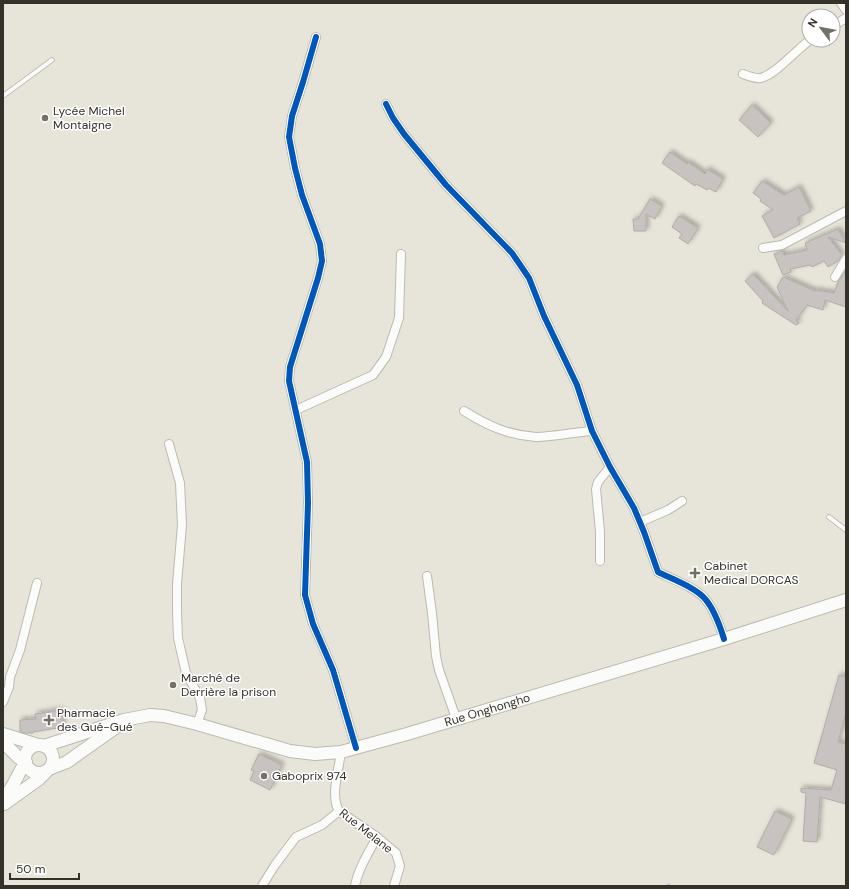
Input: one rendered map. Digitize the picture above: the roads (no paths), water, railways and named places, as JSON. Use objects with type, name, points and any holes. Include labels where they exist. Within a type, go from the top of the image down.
[{"type":"main road","name":"Rue Onghongho","points":[[41,746],[124,720],[150,715],[164,716],[197,724],[290,751],[314,754],[341,752],[724,639],[846,600]]},
{"type":"main road","points":[[41,746],[32,747],[26,756],[27,767],[36,773],[48,771],[67,762],[124,720]]},
{"type":"main road","points":[[3,734],[48,748],[53,756],[52,766],[48,771],[3,804]]},
{"type":"main road","points":[[3,742],[19,758],[26,762]]},
{"type":"main road","points":[[3,798],[14,785],[19,771],[26,762]]},
{"type":"street","points":[[841,3],[846,10]]},
{"type":"street","points":[[316,36],[304,82],[292,116],[289,137],[302,195],[320,244],[322,261],[290,367],[289,380],[307,462],[308,502],[305,595],[312,624],[332,670],[356,748]]},
{"type":"street","points":[[743,74],[755,78],[761,78],[778,67],[801,48]]},
{"type":"street","points":[[386,104],[393,118],[404,134],[446,185],[512,252],[529,278],[544,316],[577,385],[592,431],[610,467],[634,508],[658,572],[694,590],[706,599],[719,624],[724,639]]},
{"type":"street","points":[[762,248],[782,245],[846,211]]},
{"type":"street","points":[[296,410],[373,375],[386,357],[399,318],[401,254]]},
{"type":"street","points":[[835,277],[846,259]]},
{"type":"street","points":[[464,412],[484,424],[502,430],[537,437],[592,431]]},
{"type":"street","points":[[169,444],[180,483],[182,525],[177,584],[178,638],[186,673],[200,698],[202,710],[197,724]]},
{"type":"street","points":[[600,561],[599,516],[596,489],[598,482],[610,467]]},
{"type":"street","points":[[640,522],[663,512],[682,501]]},
{"type":"street","points":[[427,576],[436,656],[439,670],[456,718]]},
{"type":"street","points":[[3,702],[10,687],[10,676],[20,650],[37,583]]},
{"type":"street","name":"Rue Melane","points":[[341,752],[334,799],[339,812],[377,837],[396,853],[400,866],[394,886]]},
{"type":"street","points":[[262,886],[275,865],[296,837],[322,825],[339,812]]},
{"type":"street","points":[[355,886],[365,859],[377,837]]},
{"type":"lane","points":[[3,96],[52,60]]},
{"type":"lane","points":[[829,517],[846,530]]},
{"type":"place","name":"Lycée Michel Montaigne","points":[[45,118]]},
{"type":"place","name":"Cabinet Medical DORCAS","points":[[695,573]]},
{"type":"place","name":"Marché de Derrière la prison","points":[[173,685]]},
{"type":"place","name":"Pharmacie des Gué-Gué","points":[[49,720]]},
{"type":"place","name":"Gaboprix 974","points":[[264,776]]}]
